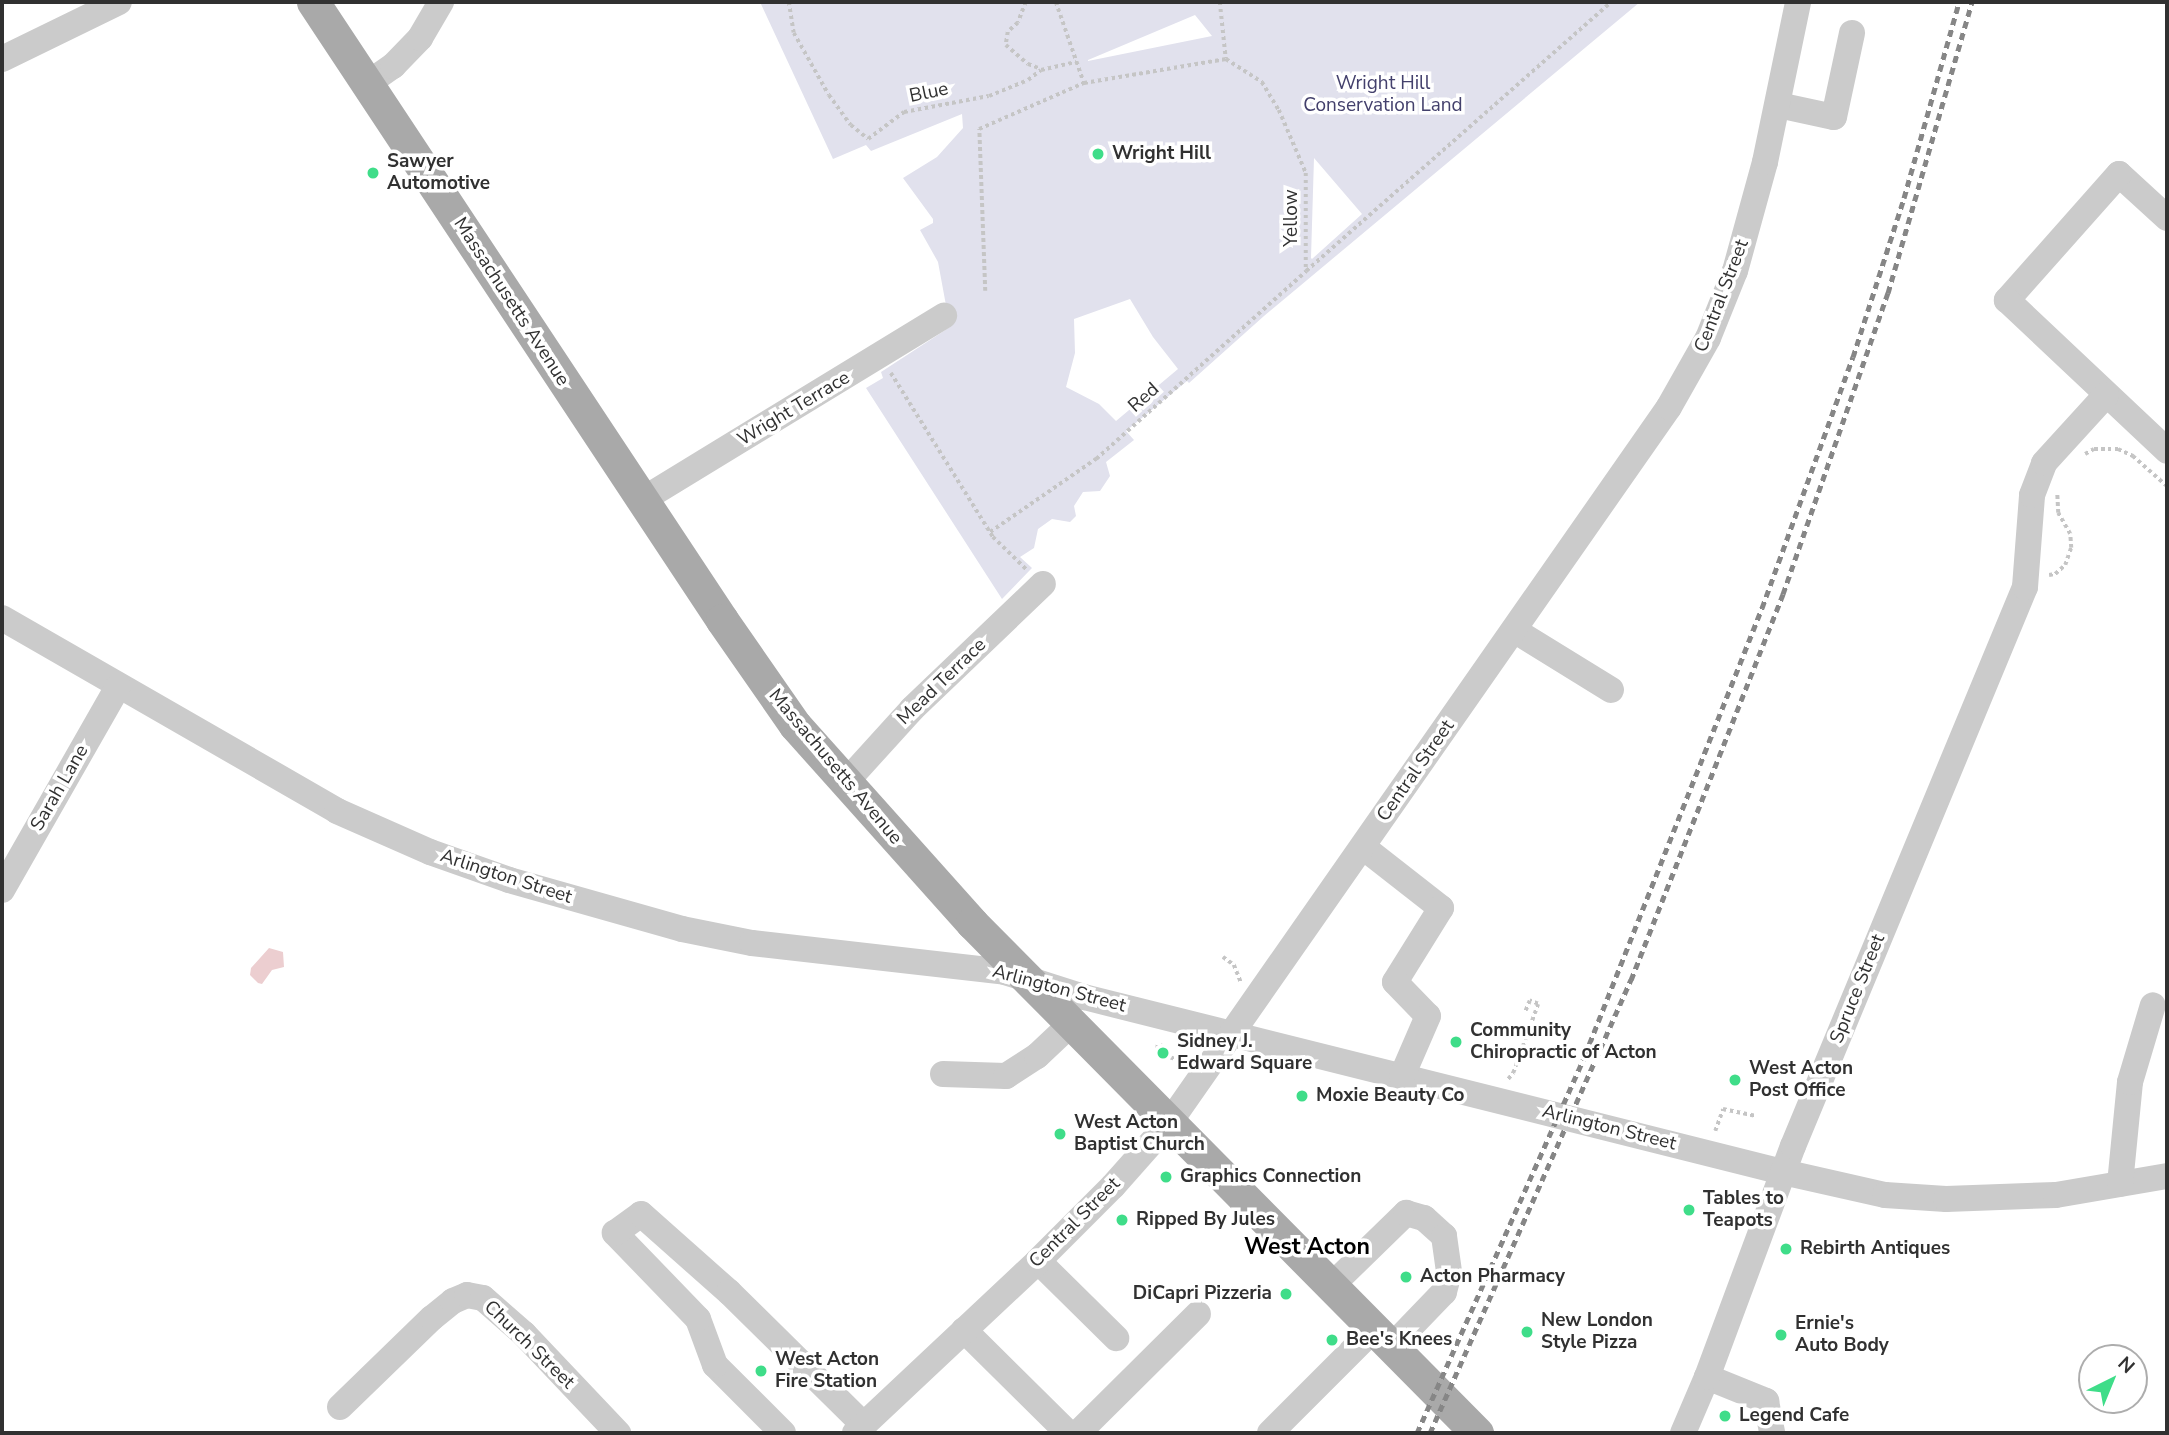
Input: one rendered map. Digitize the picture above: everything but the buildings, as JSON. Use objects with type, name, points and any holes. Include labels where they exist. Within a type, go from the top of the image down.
[{"type":"main road","name":"Massachusetts Avenue","points":[[313,2],[769,690],[845,783],[941,891],[1477,1433]]},
{"type":"street","points":[[2,58],[119,2]]},
{"type":"street","points":[[367,84],[393,66],[420,38],[441,2]]},
{"type":"street","name":"Central Street","points":[[859,1429],[1038,1261],[1113,1186],[1169,1123],[1647,439],[1708,338],[1744,241],[1778,105],[1798,2]]},
{"type":"street","points":[[1778,105],[1834,117],[1852,33]]},
{"type":"street","points":[[2163,439],[2106,396],[2007,300],[2119,174],[2167,218]]},
{"type":"street","name":"Wright Terrace","points":[[642,500],[944,316]]},
{"type":"street","name":"Spruce Street","points":[[1683,1433],[1707,1377],[1783,1172],[2033,581],[2032,495],[2044,463],[2106,396]]},
{"type":"street","name":"Mead Terrace","points":[[845,783],[912,709],[1043,584]]},
{"type":"street","name":"Arlington Street","points":[[2,618],[337,811],[430,852],[509,880],[711,936],[985,969],[1071,994],[1234,1032],[1783,1172],[1885,1195],[1946,1199],[2056,1195],[2167,1176]]},
{"type":"street","points":[[1514,630],[1611,690]]},
{"type":"street","name":"Sarah Lane","points":[[2,890],[118,687]]},
{"type":"street","points":[[1363,847],[1441,908],[1395,982],[1428,1016],[1402,1076]]},
{"type":"street","points":[[2120,1184],[2130,1082],[2153,1006]]},
{"type":"street","points":[[943,1074],[1006,1076],[1037,1056],[1071,1024]]},
{"type":"street","points":[[783,1433],[715,1365],[698,1319],[615,1233],[641,1213],[729,1292],[859,1429]]},
{"type":"street","points":[[1270,1433],[1382,1338],[1444,1292],[1450,1273],[1444,1236],[1424,1217],[1406,1213],[1331,1286]]},
{"type":"street","points":[[1038,1261],[1116,1339]]},
{"type":"street","name":"Church Street","points":[[340,1407],[432,1318],[453,1301],[467,1295],[483,1298],[524,1334],[618,1433]]},
{"type":"street","points":[[1078,1433],[1199,1314]]},
{"type":"street","points":[[964,1330],[1068,1433]]},
{"type":"street","points":[[1707,1377],[1766,1401],[1772,1433]]},
{"type":"path","name":"Blue","points":[[789,2],[794,33],[829,95],[851,125],[869,139],[904,113],[989,96],[1028,80],[1041,69],[1076,62]]},
{"type":"path","points":[[1026,2],[1018,23],[1008,32],[1006,44],[1028,64],[1041,69]]},
{"type":"path","points":[[1056,2],[1084,83]]},
{"type":"path","points":[[985,291],[979,129],[1084,83],[1226,59],[1220,2]]},
{"type":"path","name":"Yellow","points":[[1306,271],[1611,2]]},
{"type":"path","name":"Yellow","points":[[1226,59],[1262,82],[1279,110],[1306,173],[1306,271]]},
{"type":"path","name":"Red","points":[[990,532],[1096,459],[1306,271]]},
{"type":"path","points":[[881,356],[990,532],[1043,584]]},
{"type":"path","points":[[2076,460],[2094,449],[2118,449],[2133,456],[2167,486]]},
{"type":"path","points":[[2033,581],[2055,574],[2065,565],[2071,548],[2070,534],[2058,513],[2057,493]]},
{"type":"path","points":[[1223,957],[1234,965],[1241,982],[1235,993]]},
{"type":"path","points":[[1504,1083],[1513,1073],[1538,1004],[1530,1001],[1525,1013]]},
{"type":"path","points":[[1164,1053],[1179,1059]]},
{"type":"path","points":[[1714,1137],[1723,1109],[1756,1116]]},
{"type":"green space","name":"Wright Hill Conservation Land","points":[[760,2],[1640,2],[1264,316],[1189,383],[1187,381],[1126,431],[1134,440],[1106,462],[1110,476],[1100,491],[1083,492],[1074,506],[1076,516],[1070,522],[1052,519],[1038,529],[1034,548],[1020,557],[1032,568],[1002,599],[866,388],[883,378],[881,372],[950,327],[938,262],[920,230],[933,223],[933,219],[903,178],[937,157],[963,128],[962,114],[871,151],[866,145],[833,159]],"holes":[[[1195,15],[1212,36],[1088,61],[1088,60]],[[1314,158],[1362,214],[1311,258]],[[1130,299],[1153,337],[1178,369],[1116,421],[1099,404],[1066,387],[1075,353],[1074,319]]]},
{"type":"shaded area","points":[[269,948],[283,952],[284,967],[272,970],[262,984],[258,983],[250,975],[251,968]]},
{"type":"railway","points":[[1417,1433],[1585,1055],[1762,608],[1853,357],[1904,198],[1959,2]]},
{"type":"railway","points":[[1430,1433],[1631,980],[1783,594],[1888,293],[1972,2]]},
{"type":"place","name":"Wright Hill","points":[[1098,154]]},
{"type":"place","name":"Sawyer Automotive","points":[[373,173]]},
{"type":"place","name":"Community Chiropractic of Acton","points":[[1456,1042]]},
{"type":"place","name":"Sidney J. Edward Square","points":[[1163,1053]]},
{"type":"place","name":"West Acton Post Office","points":[[1735,1080]]},
{"type":"place","name":"Moxie Beauty Co","points":[[1302,1096]]},
{"type":"place","name":"West Acton Baptist Church","points":[[1060,1134]]},
{"type":"place","name":"Graphics Connection","points":[[1166,1177]]},
{"type":"place","name":"Tables to Teapots","points":[[1689,1210]]},
{"type":"place","name":"Ripped By Jules","points":[[1122,1220]]},
{"type":"place","name":"Rebirth Antiques","points":[[1786,1249]]},
{"type":"place","name":"Acton Pharmacy","points":[[1406,1277]]},
{"type":"place","name":"DiCapri Pizzeria","points":[[1286,1294]]},
{"type":"place","name":"New London Style Pizza","points":[[1527,1332]]},
{"type":"place","name":"Ernie's Auto Body","points":[[1781,1335]]},
{"type":"place","name":"Bee's Knees","points":[[1332,1340]]},
{"type":"place","name":"West Acton Fire Station","points":[[761,1371]]},
{"type":"place","name":"Legend Cafe","points":[[1725,1416]]},
{"type":"district","name":"West Acton","points":[[1307,1247]]}]
